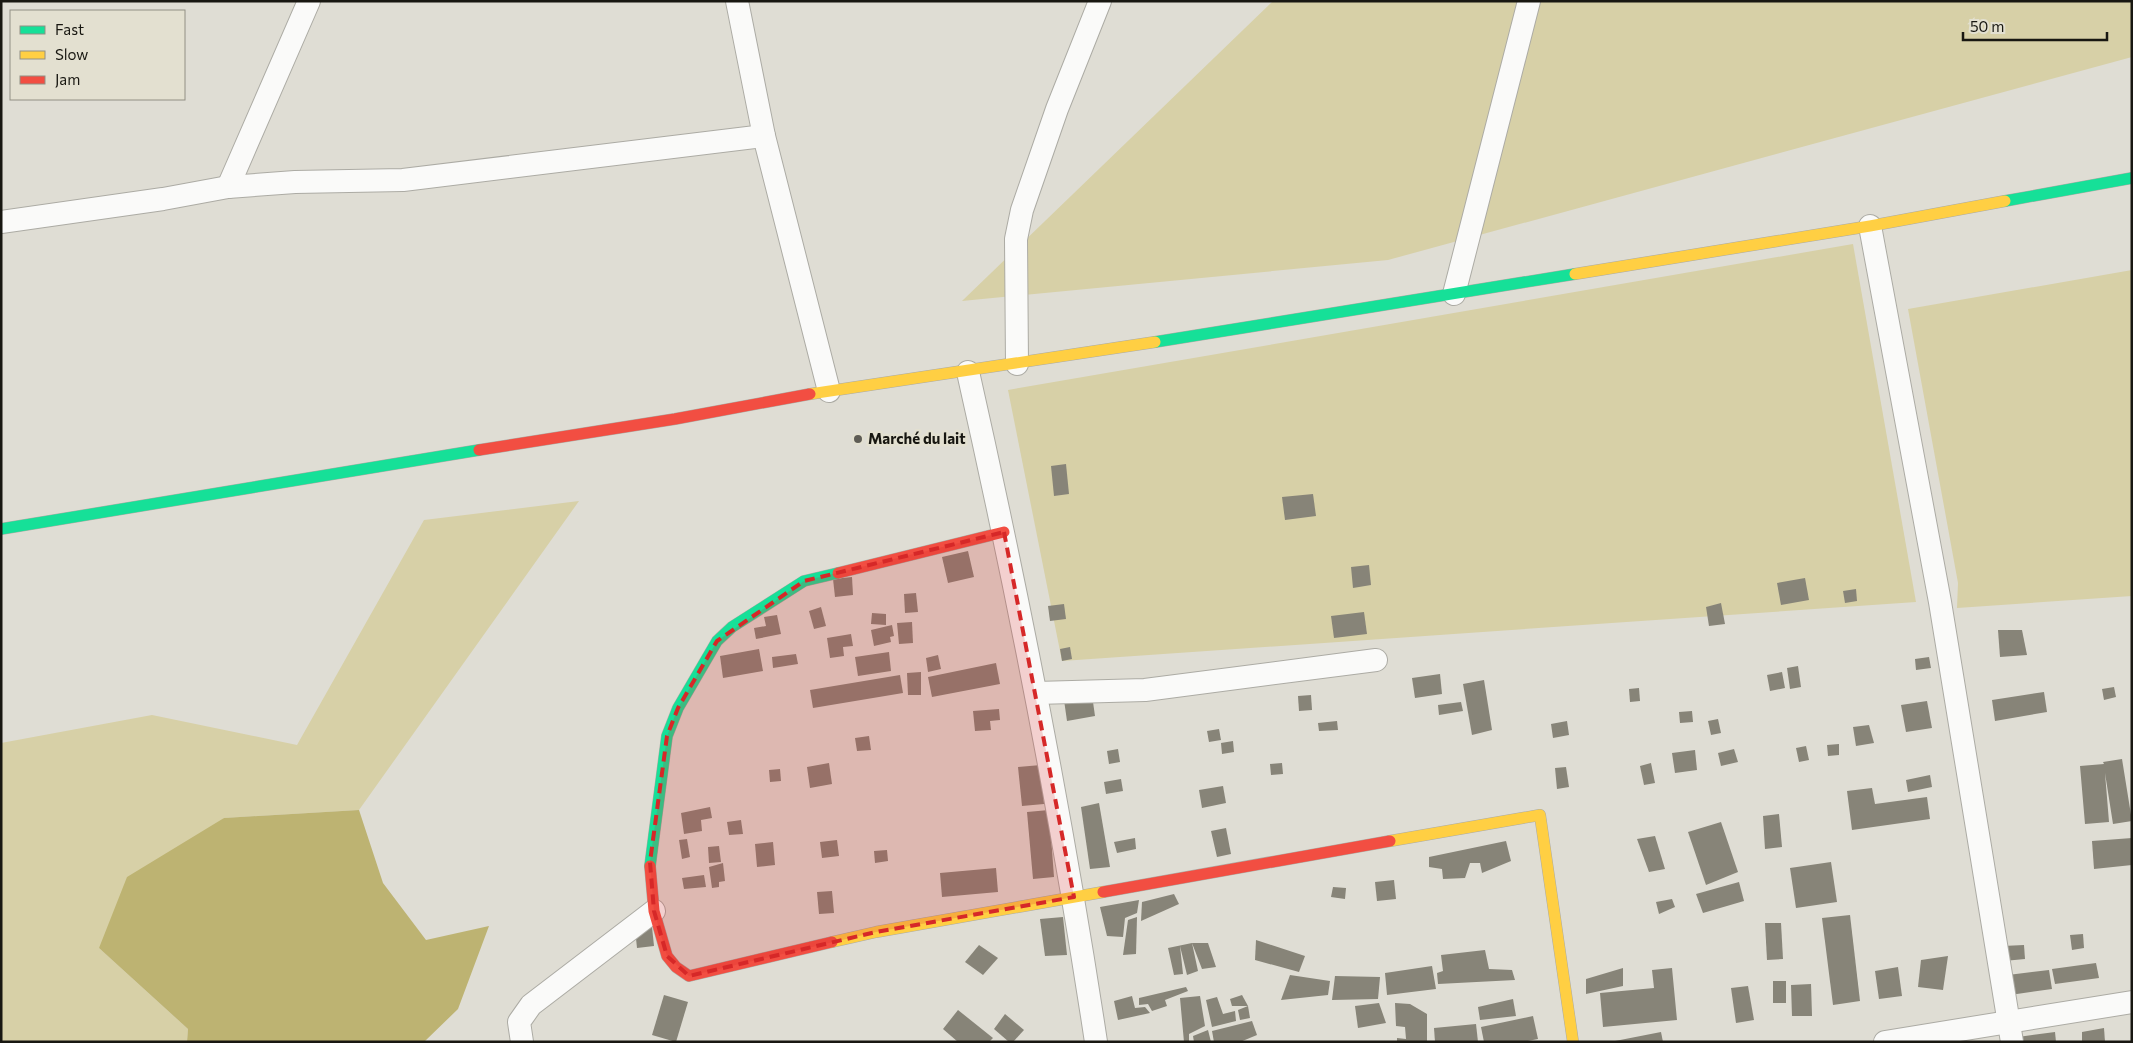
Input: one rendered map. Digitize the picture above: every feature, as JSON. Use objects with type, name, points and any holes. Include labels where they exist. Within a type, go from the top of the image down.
[{"type":"main road","points":[[1,529],[333,473],[666,420],[829,391],[968,372],[1870,226],[2132,178]]},
{"type":"main road","points":[[1004,532],[804,581],[732,627],[717,641],[678,708],[667,736],[650,862],[654,911],[667,956],[676,968],[689,976],[876,932],[1540,815],[1572,1042]]},
{"type":"street","points":[[228,187],[309,1]]},
{"type":"street","points":[[737,1],[764,136],[829,391]]},
{"type":"street","points":[[1017,364],[1016,238],[1022,210],[1057,109],[1100,1]]},
{"type":"street","points":[[1454,294],[1529,1]]},
{"type":"street","points":[[1,222],[163,199],[228,187],[296,182],[403,180],[764,136]]},
{"type":"street","points":[[1870,226],[1940,602],[2010,1032]]},
{"type":"street","points":[[968,372],[1004,532],[1036,693],[1074,897],[1096,1042]]},
{"type":"street","points":[[1036,693],[1145,690],[1376,660]]},
{"type":"street","points":[[522,1042],[519,1022],[531,1005],[654,911]]},
{"type":"street","points":[[1885,1042],[2010,1032],[2132,1002]]},
{"type":"highlighted area","points":[[1004,532],[1074,897],[876,932],[689,976],[667,956],[654,911],[650,862],[667,736],[678,708],[717,641],[804,581]]},
{"type":"shaded area","points":[[1273,1],[2132,1],[2132,57],[1388,260],[962,301]]},
{"type":"shaded area","points":[[1853,244],[1916,602],[1062,661],[1008,390]]},
{"type":"shaded area","points":[[2132,270],[2132,596],[1957,608],[1958,583],[1908,309]]},
{"type":"shaded area","points":[[579,501],[359,810],[224,818],[99,948],[188,1029],[187,1042],[1,1042],[1,743],[152,715],[297,745],[424,520]]},
{"type":"shaded area","points":[[359,810],[383,883],[426,940],[489,926],[458,1009],[424,1042],[187,1042],[188,1029],[99,948],[127,877],[224,818]]},
{"type":"building","points":[[1066,464],[1069,494],[1054,496],[1051,466]]},
{"type":"building","points":[[1313,494],[1316,516],[1285,520],[1282,497]]},
{"type":"building","points":[[968,551],[974,577],[948,583],[942,557]]},
{"type":"building","points":[[1369,565],[1371,585],[1353,588],[1351,567]]},
{"type":"building","points":[[852,577],[853,595],[835,597],[833,579]]},
{"type":"building","points":[[1805,578],[1809,600],[1781,605],[1777,583]]},
{"type":"building","points":[[1856,589],[1857,601],[1845,603],[1843,591]]},
{"type":"building","points":[[916,593],[918,612],[905,613],[904,594]]},
{"type":"building","points":[[1721,603],[1725,624],[1709,626],[1706,607]]},
{"type":"building","points":[[1064,604],[1066,619],[1050,621],[1048,606]]},
{"type":"building","points":[[821,607],[826,626],[814,629],[809,611]]},
{"type":"building","points":[[1364,612],[1367,634],[1334,638],[1331,616]]},
{"type":"building","points":[[872,613],[886,614],[886,625],[871,624]]},
{"type":"building","points":[[777,615],[781,634],[756,639],[754,628],[766,626],[764,617]]},
{"type":"building","points":[[912,622],[913,643],[899,644],[897,623]]},
{"type":"building","points":[[892,625],[894,636],[890,637],[891,642],[874,646],[871,630]]},
{"type":"building","points":[[1998,630],[2022,630],[2027,655],[2000,657]]},
{"type":"building","points":[[851,634],[853,646],[843,647],[844,656],[830,658],[827,638]]},
{"type":"building","points":[[1070,647],[1072,659],[1062,661],[1060,649]]},
{"type":"building","points":[[759,649],[763,671],[723,678],[720,656]]},
{"type":"building","points":[[889,652],[891,671],[858,676],[855,657]]},
{"type":"building","points":[[796,654],[798,664],[773,668],[772,657]]},
{"type":"building","points":[[938,655],[941,669],[928,672],[926,658]]},
{"type":"building","points":[[1929,657],[1931,668],[1916,670],[1915,659]]},
{"type":"building","points":[[996,663],[1000,684],[932,697],[928,677]]},
{"type":"building","points":[[1798,666],[1801,687],[1790,689],[1787,668]]},
{"type":"building","points":[[921,672],[921,695],[908,695],[907,673]]},
{"type":"building","points":[[1782,672],[1785,688],[1770,691],[1767,675]]},
{"type":"building","points":[[1440,674],[1442,694],[1415,698],[1412,678]]},
{"type":"building","points":[[900,675],[903,693],[813,708],[810,690]]},
{"type":"building","points":[[1484,680],[1492,730],[1472,735],[1463,684]]},
{"type":"building","points":[[2114,687],[2116,697],[2104,700],[2102,689]]},
{"type":"building","points":[[1639,688],[1640,701],[1630,702],[1629,689]]},
{"type":"building","points":[[2044,692],[2047,712],[1995,721],[1992,700]]},
{"type":"building","points":[[1092,695],[1095,716],[1067,721],[1064,700]]},
{"type":"building","points":[[1311,695],[1312,710],[1299,711],[1298,696]]},
{"type":"building","points":[[1927,701],[1932,728],[1906,732],[1901,705]]},
{"type":"building","points":[[1461,702],[1463,711],[1439,715],[1438,705]]},
{"type":"building","points":[[999,709],[1000,720],[990,721],[991,730],[975,731],[973,711]]},
{"type":"building","points":[[1692,711],[1693,722],[1680,723],[1679,712]]},
{"type":"building","points":[[1718,719],[1721,733],[1711,735],[1708,721]]},
{"type":"building","points":[[1337,721],[1338,730],[1319,731],[1318,723]]},
{"type":"building","points":[[1567,721],[1569,735],[1553,738],[1551,724]]},
{"type":"building","points":[[1869,725],[1874,743],[1856,746],[1853,727]]},
{"type":"building","points":[[1219,729],[1221,740],[1209,742],[1207,731]]},
{"type":"building","points":[[869,736],[871,750],[857,751],[855,738]]},
{"type":"building","points":[[1233,741],[1234,752],[1222,754],[1221,743]]},
{"type":"building","points":[[1839,744],[1839,755],[1828,756],[1827,745]]},
{"type":"building","points":[[1806,746],[1809,760],[1799,762],[1796,748]]},
{"type":"building","points":[[1118,749],[1120,762],[1109,764],[1107,751]]},
{"type":"building","points":[[1734,749],[1738,762],[1721,766],[1718,753]]},
{"type":"building","points":[[1695,750],[1697,770],[1675,773],[1672,753]]},
{"type":"building","points":[[2122,759],[2132,821],[2113,824],[2105,773],[2109,822],[2085,824],[2080,766],[2104,764],[2103,762]]},
{"type":"building","points":[[829,763],[832,784],[810,788],[807,767]]},
{"type":"building","points":[[1282,763],[1283,774],[1271,775],[1270,764]]},
{"type":"building","points":[[1651,763],[1655,783],[1644,785],[1640,766]]},
{"type":"building","points":[[1041,765],[1044,804],[1022,806],[1018,767]]},
{"type":"building","points":[[1566,767],[1569,787],[1557,789],[1555,768]]},
{"type":"building","points":[[780,769],[781,781],[770,782],[769,770]]},
{"type":"building","points":[[1930,775],[1932,787],[1908,792],[1906,780]]},
{"type":"building","points":[[1121,779],[1123,791],[1106,794],[1104,782]]},
{"type":"building","points":[[1223,786],[1226,803],[1202,808],[1199,790]]},
{"type":"building","points":[[1872,788],[1875,804],[1927,797],[1930,819],[1852,830],[1847,791]]},
{"type":"building","points":[[1099,803],[1110,867],[1090,869],[1081,807]]},
{"type":"building","points":[[710,807],[712,818],[701,820],[702,831],[684,834],[681,813]]},
{"type":"building","points":[[1049,810],[1054,877],[1033,879],[1027,812]]},
{"type":"building","points":[[1779,814],[1782,847],[1765,849],[1763,816]]},
{"type":"building","points":[[741,820],[743,834],[729,835],[727,822]]},
{"type":"building","points":[[1721,822],[1738,872],[1706,885],[1688,832]]},
{"type":"building","points":[[1226,828],[1231,854],[1217,857],[1211,831]]},
{"type":"building","points":[[1655,836],[1665,869],[1649,872],[1637,839]]},
{"type":"building","points":[[1135,838],[1136,849],[1117,853],[1114,842]]},
{"type":"building","points":[[2132,838],[2132,865],[2094,869],[2092,841]]},
{"type":"building","points":[[687,839],[690,857],[682,859],[679,840]]},
{"type":"building","points":[[837,840],[839,856],[822,858],[820,842]]},
{"type":"building","points":[[1506,841],[1511,861],[1482,873],[1480,863],[1470,863],[1465,878],[1443,879],[1442,869],[1429,867],[1429,857]]},
{"type":"building","points":[[773,842],[775,865],[757,867],[755,844]]},
{"type":"building","points":[[719,846],[721,862],[709,863],[708,847]]},
{"type":"building","points":[[887,850],[888,861],[875,863],[874,851]]},
{"type":"building","points":[[1831,862],[1837,902],[1796,908],[1790,868]]},
{"type":"building","points":[[723,863],[725,881],[719,882],[719,887],[712,888],[709,867]]},
{"type":"building","points":[[996,868],[998,892],[942,897],[940,873]]},
{"type":"building","points":[[704,875],[706,887],[684,889],[682,878]]},
{"type":"building","points":[[1394,880],[1396,899],[1377,901],[1375,882]]},
{"type":"building","points":[[1739,882],[1744,901],[1703,913],[1696,894]]},
{"type":"building","points":[[1333,887],[1346,888],[1345,899],[1331,897]]},
{"type":"building","points":[[832,891],[834,913],[819,914],[817,892]]},
{"type":"building","points":[[1174,894],[1179,904],[1141,921],[1142,902]]},
{"type":"building","points":[[1672,899],[1675,907],[1659,914],[1656,902]]},
{"type":"building","points":[[1139,900],[1137,913],[1125,918],[1123,937],[1107,936],[1100,907]]},
{"type":"building","points":[[1850,915],[1860,1001],[1833,1005],[1822,918]]},
{"type":"building","points":[[1063,917],[1067,955],[1045,956],[1040,919]]},
{"type":"building","points":[[1137,917],[1136,954],[1123,955],[1128,920]]},
{"type":"building","points":[[1765,923],[1781,923],[1783,959],[1767,960]]},
{"type":"building","points":[[652,927],[654,946],[637,948],[635,929]]},
{"type":"building","points":[[2083,934],[2084,948],[2072,950],[2070,935]]},
{"type":"building","points":[[1256,940],[1305,956],[1299,972],[1255,960]]},
{"type":"building","points":[[1192,943],[1208,943],[1216,967],[1202,969]]},
{"type":"building","points":[[1192,943],[1198,971],[1187,975],[1180,946],[1183,974],[1174,975],[1168,948]]},
{"type":"building","points":[[979,945],[998,958],[983,975],[965,962]]},
{"type":"building","points":[[2024,945],[2025,959],[2004,961],[2003,946]]},
{"type":"building","points":[[1485,950],[1489,969],[1512,970],[1515,980],[1438,984],[1437,973],[1443,971],[1441,955]]},
{"type":"building","points":[[1948,956],[1943,990],[1918,987],[1921,960]]},
{"type":"building","points":[[2096,963],[2099,978],[2055,984],[2052,969]]},
{"type":"building","points":[[1432,966],[1436,989],[1387,995],[1385,973]]},
{"type":"building","points":[[1898,967],[1902,996],[1879,999],[1875,971]]},
{"type":"building","points":[[1623,968],[1623,986],[1586,994],[1586,979]]},
{"type":"building","points":[[1672,968],[1677,1020],[1603,1027],[1600,993],[1654,988],[1652,970]]},
{"type":"building","points":[[2049,970],[2052,989],[2010,995],[2008,975]]},
{"type":"building","points":[[1290,975],[1330,981],[1328,995],[1281,1000]]},
{"type":"building","points":[[1335,976],[1380,977],[1378,999],[1332,1000]]},
{"type":"building","points":[[1773,981],[1786,981],[1786,1003],[1773,1003]]},
{"type":"building","points":[[1811,984],[1812,1016],[1792,1016],[1791,985]]},
{"type":"building","points":[[1748,986],[1754,1020],[1736,1023],[1731,988]]},
{"type":"building","points":[[1186,987],[1188,991],[1165,1000],[1167,1006],[1152,1011],[1148,1004],[1139,1005],[1139,998]]},
{"type":"building","points":[[664,995],[688,1002],[676,1042],[652,1035]]},
{"type":"building","points":[[1242,995],[1248,1006],[1232,1006],[1230,999]]},
{"type":"building","points":[[1132,996],[1135,1008],[1145,1007],[1150,1013],[1118,1020],[1114,1001]]},
{"type":"building","points":[[1200,996],[1205,1026],[1189,1034],[1189,1042],[1184,1042],[1180,998]]},
{"type":"building","points":[[1217,997],[1223,1014],[1235,1011],[1236,1021],[1212,1027],[1206,1000]]},
{"type":"building","points":[[1513,999],[1516,1016],[1480,1020],[1478,1007]]},
{"type":"building","points":[[1379,1003],[1386,1023],[1358,1028],[1355,1006]]},
{"type":"building","points":[[1395,1003],[1410,1004],[1427,1014],[1427,1042],[1397,1042],[1397,1038],[1406,1039],[1405,1027],[1396,1026]]},
{"type":"building","points":[[1248,1006],[1250,1018],[1240,1020],[1238,1010]]},
{"type":"building","points":[[958,1010],[993,1038],[989,1042],[958,1042],[943,1029]]},
{"type":"building","points":[[1005,1014],[1024,1030],[1013,1042],[1009,1042],[994,1029]]},
{"type":"building","points":[[1533,1016],[1538,1039],[1522,1042],[1484,1042],[1481,1027]]},
{"type":"building","points":[[1252,1021],[1257,1035],[1240,1042],[1214,1042],[1212,1031]]},
{"type":"building","points":[[1476,1024],[1478,1042],[1435,1042],[1434,1028]]},
{"type":"building","points":[[2104,1028],[2105,1042],[2082,1042],[2082,1032]]},
{"type":"building","points":[[1208,1030],[1211,1042],[1194,1042],[1193,1036]]},
{"type":"building","points":[[1661,1032],[1663,1042],[1615,1042],[1615,1041]]},
{"type":"building","points":[[2055,1032],[2056,1042],[2019,1042],[2018,1037]]},
{"type":"traffic: fast","points":[[2005,201],[2132,178]]},
{"type":"traffic: fast","points":[[1155,342],[1575,274]]},
{"type":"traffic: fast","points":[[1,529],[479,450]]},
{"type":"traffic: fast","points":[[650,866],[667,736],[678,708],[717,641],[732,627],[804,581],[838,573]]},
{"type":"traffic: slow","points":[[1575,274],[1870,226],[2005,201]]},
{"type":"traffic: slow","points":[[810,394],[1155,342]]},
{"type":"traffic: slow","points":[[1390,841],[1540,815],[1573,1042]]},
{"type":"traffic: slow","points":[[832,942],[876,932],[1103,892]]},
{"type":"traffic: jam","points":[[479,450],[675,419],[810,394]]},
{"type":"traffic: jam","points":[[838,573],[1004,532]]},
{"type":"traffic: jam","points":[[1103,892],[1390,841]]},
{"type":"traffic: jam","points":[[650,866],[654,911],[667,956],[676,967],[689,976],[832,942]]},
{"type":"place","name":"Marché du lait","points":[[858,439]]}]
